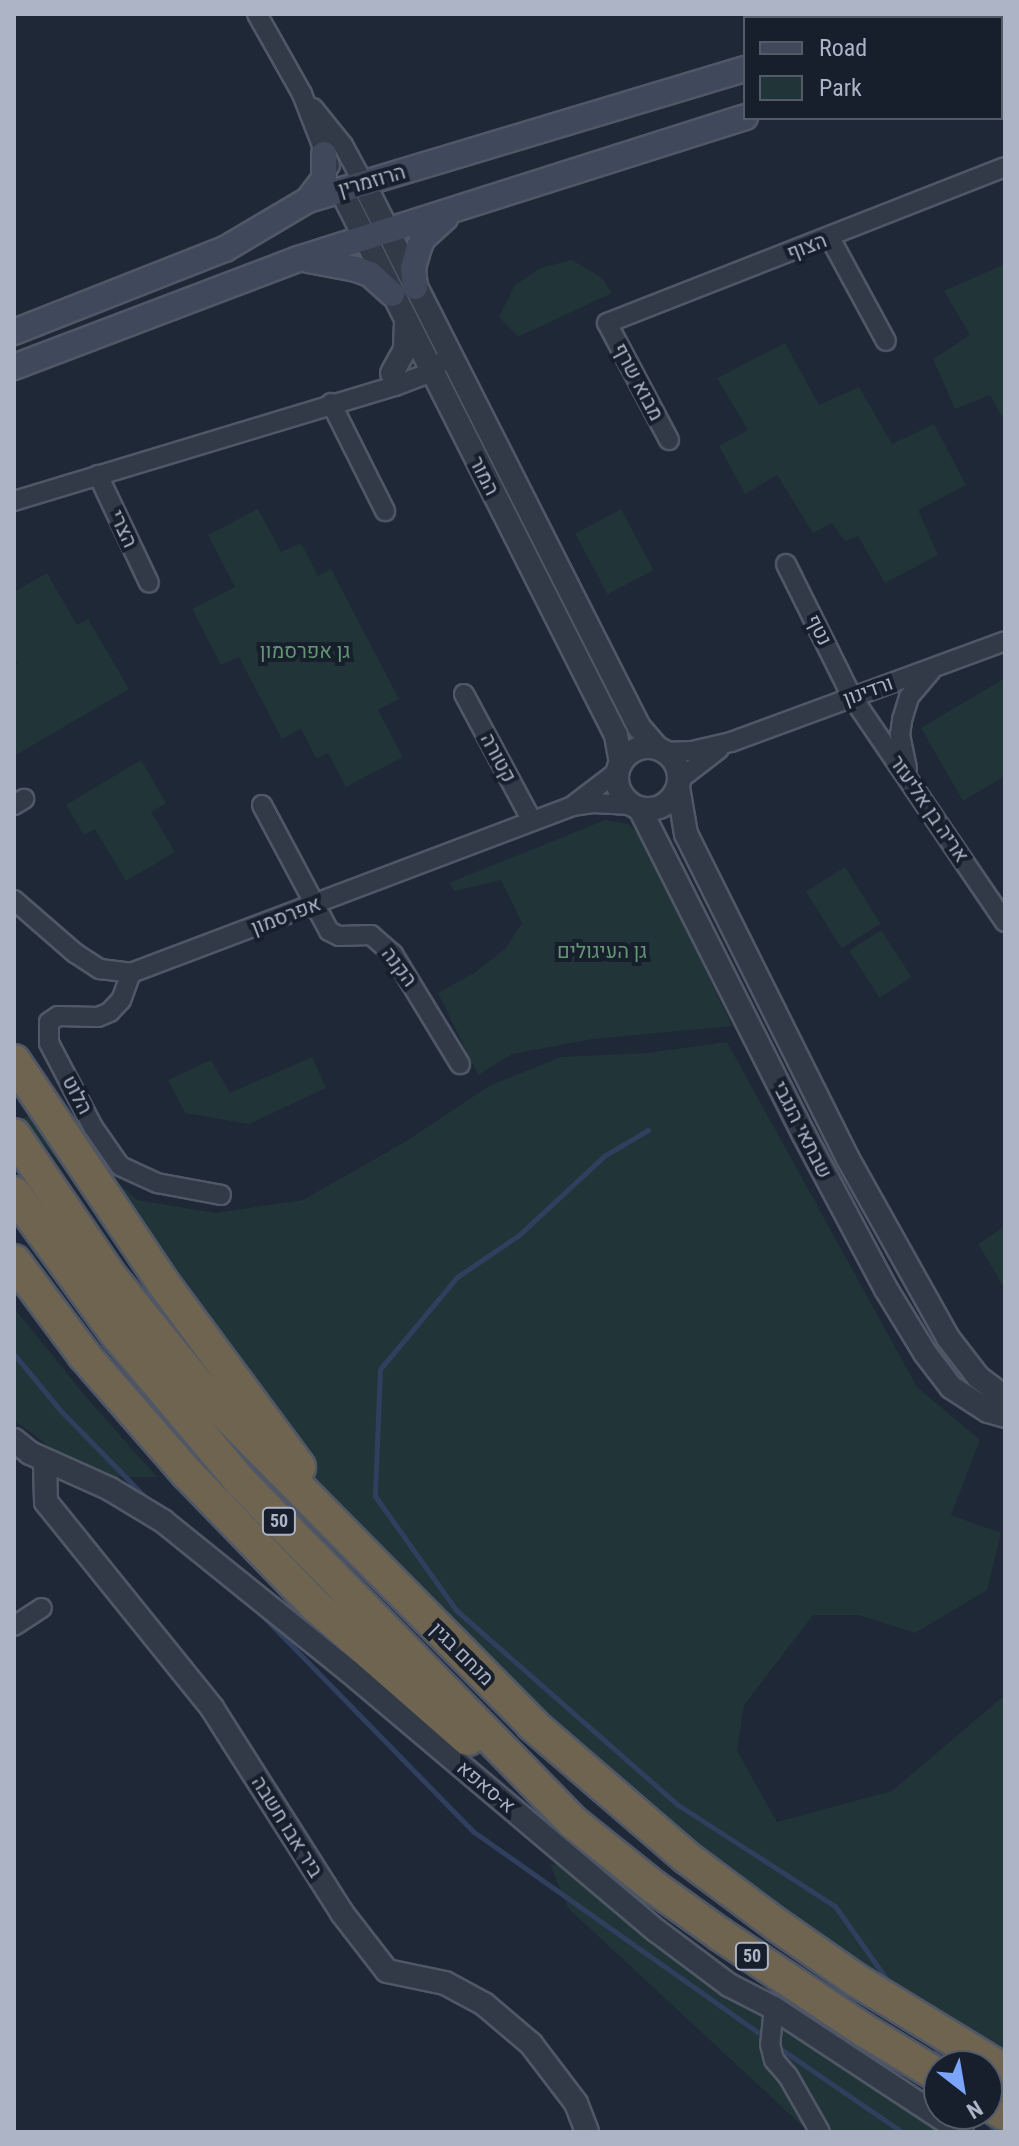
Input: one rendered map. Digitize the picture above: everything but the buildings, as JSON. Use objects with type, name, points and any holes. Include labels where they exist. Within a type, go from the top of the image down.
[{"type":"highway","points":[[14,1061],[163,1283],[369,1558]]},
{"type":"highway","name":"מנחם בגין","points":[[14,1135],[111,1277],[204,1392],[532,1724],[686,1857],[856,1980],[1005,2071]]},
{"type":"highway","name":"מנחם בגין","points":[[14,1193],[118,1336],[242,1483],[574,1823],[654,1887],[721,1935],[923,2066]]},
{"type":"highway","points":[[14,1261],[84,1355],[187,1473],[316,1606],[420,1701],[574,1823]]},
{"type":"main road","name":"הרוזמרין","points":[[14,332],[225,249],[308,200],[743,70]]},
{"type":"main road","points":[[14,367],[298,259],[743,118]]},
{"type":"main road","points":[[308,200],[324,179],[324,154]]},
{"type":"main road","points":[[298,259],[356,269],[403,291],[423,238],[462,208]]},
{"type":"street","points":[[257,14],[302,94],[324,154],[352,187]]},
{"type":"street","points":[[302,94],[343,145],[352,187]]},
{"type":"street","name":"הצוף","points":[[607,323],[1005,167]]},
{"type":"street","name":"המור","points":[[352,187],[403,291],[449,355],[639,727],[661,750]]},
{"type":"street","points":[[830,238],[886,341]]},
{"type":"street","name":"המור","points":[[403,291],[406,323],[616,735],[619,767]]},
{"type":"street","points":[[392,373],[405,350],[406,323]]},
{"type":"street","name":"מבוא שרף","points":[[607,323],[669,440]]},
{"type":"street","points":[[14,501],[362,393],[395,386],[449,355]]},
{"type":"street","points":[[362,393],[392,373],[428,365]]},
{"type":"street","points":[[331,403],[385,511]]},
{"type":"street","name":"הצרי","points":[[98,475],[149,583]]},
{"type":"street","name":"נטף","points":[[786,564],[852,697]]},
{"type":"street","name":"ורדינון","points":[[661,750],[692,751],[731,742],[1005,641]]},
{"type":"street","points":[[911,782],[902,753],[902,720],[909,697],[935,667]]},
{"type":"street","name":"קטורה","points":[[464,694],[532,821]]},
{"type":"street","name":"אריה בן אליעזר","points":[[852,697],[1005,922]]},
{"type":"street","name":"ורדינון","points":[[679,783],[731,742]]},
{"type":"street","points":[[661,750],[676,763],[679,783],[674,796],[659,808],[636,807],[619,790],[619,767],[633,751],[661,750]]},
{"type":"street","name":"אפרסמון","points":[[572,806],[619,767]]},
{"type":"street","name":"שבתאי הנגבי","points":[[679,783],[686,834],[854,1171],[948,1338],[978,1377],[1005,1397]]},
{"type":"street","name":"אפרסמון","points":[[131,973],[572,806],[593,803],[636,807]]},
{"type":"street","points":[[262,805],[316,904]]},
{"type":"street","name":"שבתאי הנגבי","points":[[636,807],[803,1133],[908,1325],[951,1387],[988,1411],[1005,1416]]},
{"type":"street","points":[[14,900],[87,961],[100,969],[131,973]]},
{"type":"street","name":"הקנה","points":[[316,904],[329,931],[339,936],[371,935],[393,954],[460,1064]]},
{"type":"street","name":"הלוט","points":[[131,973],[121,1000],[110,1012],[98,1017],[58,1016],[49,1022],[49,1043],[93,1127],[120,1166],[157,1183],[221,1195]]},
{"type":"street","name":"א-סאפא","points":[[14,1440],[45,1461],[110,1489],[163,1521],[349,1671],[657,1931],[729,1985],[774,2008],[962,2132]]},
{"type":"street","name":"ביר אבו חשבה","points":[[45,1461],[46,1502],[212,1708],[342,1913],[387,1971],[445,1983],[484,2004],[531,2044],[576,2103],[587,2132]]},
{"type":"street","points":[[14,1626],[42,1608]]},
{"type":"street","points":[[774,2008],[770,2044],[774,2060],[788,2076],[820,2132]]},
{"type":"green space","points":[[572,260],[602,278],[612,293],[518,337],[499,317],[515,285],[540,268]]},
{"type":"green space","points":[[1005,264],[1005,422],[990,395],[955,409],[933,359],[970,335],[944,291]]},
{"type":"green space","points":[[785,343],[819,405],[859,387],[892,444],[934,424],[966,485],[918,510],[938,555],[885,583],[858,536],[845,541],[832,523],[813,533],[777,475],[745,494],[719,446],[748,430],[717,378]]},
{"type":"green space","name":"גן אפרסמון","points":[[258,509],[281,552],[301,543],[318,576],[331,569],[399,699],[378,710],[403,757],[346,787],[328,753],[316,758],[301,729],[282,739],[239,657],[221,665],[192,609],[235,587],[208,535]]},
{"type":"green space","points":[[621,509],[653,570],[607,594],[575,533]]},
{"type":"green space","points":[[47,573],[77,625],[88,619],[129,689],[14,756],[14,666],[18,664],[14,657],[14,592]]},
{"type":"green space","points":[[1005,678],[1005,776],[963,801],[921,728]]},
{"type":"green space","points":[[141,760],[166,803],[151,812],[175,852],[126,881],[95,829],[84,835],[66,805]]},
{"type":"green space","name":"גן העיגולים","points":[[605,820],[628,824],[642,836],[732,1026],[593,1039],[512,1054],[478,1075],[438,993],[474,973],[505,949],[522,923],[501,880],[454,891],[449,883]]},
{"type":"green space","points":[[845,867],[881,924],[841,948],[806,891]]},
{"type":"green space","points":[[881,930],[911,977],[880,998],[849,951]]},
{"type":"green space","points":[[727,1042],[917,1387],[980,1440],[951,1515],[1001,1533],[987,1590],[915,1633],[859,1615],[813,1615],[744,1705],[737,1751],[777,1822],[892,1791],[1005,1695],[1005,2050],[865,1969],[691,1852],[205,1397],[145,1266],[22,1118],[58,1108],[85,1152],[137,1200],[216,1213],[303,1200],[405,1142],[489,1086],[561,1057],[647,1053]]},
{"type":"green space","points":[[312,1057],[326,1088],[249,1124],[185,1113],[168,1080],[211,1060],[230,1093]]},
{"type":"green space","points":[[1005,1226],[1005,1289],[978,1244]]},
{"type":"green space","points":[[14,1308],[86,1397],[157,1477],[108,1477],[54,1450],[14,1420]]},
{"type":"green space","points":[[550,1864],[567,1866],[711,1978],[923,2120],[923,2130],[941,2132],[809,2132],[568,1908]]},
{"type":"waterway","points":[[648,1130],[604,1156],[519,1235],[457,1277],[380,1369],[375,1496],[456,1610],[678,1805],[835,1906],[890,1984]]},
{"type":"waterway","points":[[14,1354],[60,1410],[151,1503]]},
{"type":"waterway","points":[[257,1610],[474,1832],[767,2039]]},
{"type":"waterway","points":[[933,2044],[937,2050]]},
{"type":"waterway","points":[[775,2045],[902,2132]]}]
